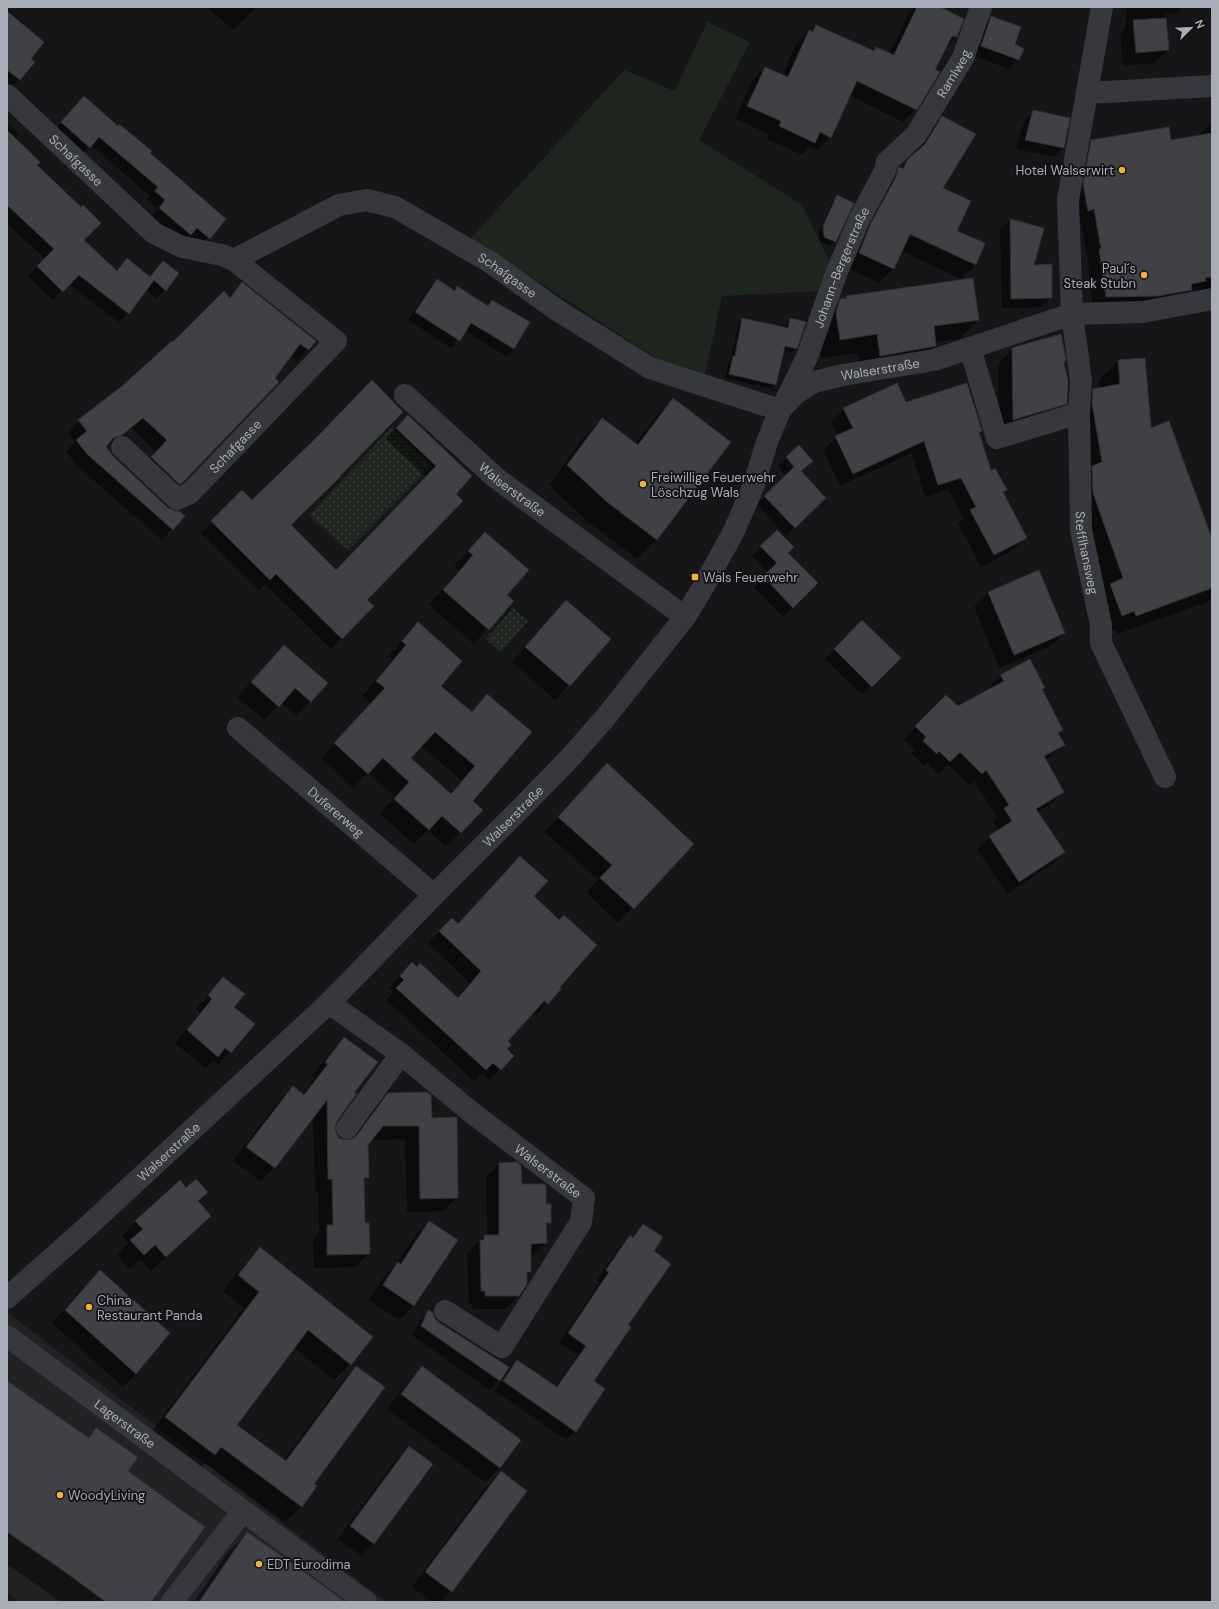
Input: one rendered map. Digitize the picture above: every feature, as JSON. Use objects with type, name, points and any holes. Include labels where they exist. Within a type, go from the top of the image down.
[{"type":"street","name":"Ramlweg","points":[[916,135],[964,58],[980,7]]},
{"type":"street","name":"Stefflhansweg","points":[[1102,7],[1068,200],[1072,314],[1081,381],[1079,413],[1080,530],[1101,625],[1102,643],[1164,777]]},
{"type":"street","points":[[1087,93],[1212,86]]},
{"type":"street","name":"Schafgasse","points":[[7,95],[154,233],[182,247],[222,255],[234,260],[336,341],[190,493],[177,499],[122,447]]},
{"type":"street","name":"Johann-Bergerstraße","points":[[780,410],[807,357],[836,274],[858,220],[885,171],[888,162],[916,135]]},
{"type":"street","name":"Schafgasse","points":[[234,260],[339,205],[367,200],[395,207],[490,262],[557,310],[650,368],[780,410]]},
{"type":"street","name":"Walserstraße","points":[[7,1298],[87,1227],[329,1003],[568,760],[605,718],[685,617],[734,531],[753,487],[767,442],[780,410],[796,393],[814,382],[843,375],[934,360],[1072,314],[1143,312],[1212,299]]},
{"type":"street","points":[[970,348],[997,438],[1079,413]]},
{"type":"street","name":"Walserstraße","points":[[406,395],[496,478],[685,617]]},
{"type":"street","name":"Dufererweg","points":[[238,728],[434,895]]},
{"type":"street","name":"Walserstraße","points":[[329,1003],[401,1054],[471,1112],[584,1198],[581,1222],[502,1347],[445,1311]]},
{"type":"street","points":[[347,1128],[401,1054]]},
{"type":"street","name":"Lagerstraße","points":[[7,1336],[366,1602]]},
{"type":"street","points":[[172,1602],[243,1511]]},
{"type":"shaded area","points":[[707,22],[750,42],[699,140],[802,205],[831,264],[821,291],[722,296],[704,378],[665,364],[471,238],[624,70],[675,91]]},
{"type":"shaded area","points":[[392,427],[432,466],[348,551],[309,515]]},
{"type":"shaded area","points":[[513,608],[528,621],[501,652],[486,639]]},
{"type":"shaded area","points":[[8,1313],[386,1602],[19,1602],[7,1593]]},
{"type":"building","points":[[917,7],[940,7],[964,19],[957,37],[952,36],[935,70],[940,72],[917,110],[857,81],[831,138],[820,132],[815,143],[779,126],[781,121],[747,106],[765,67],[788,77],[809,30],[813,32],[816,25],[874,51],[876,47],[894,55]]},
{"type":"building","points":[[7,11],[44,42],[31,59],[35,62],[20,80],[7,70]]},
{"type":"building","points":[[991,16],[1021,27],[1015,44],[1024,49],[1019,60],[981,46]]},
{"type":"building","points":[[1166,18],[1169,50],[1136,53],[1133,20]]},
{"type":"building","points":[[84,96],[118,126],[119,124],[152,151],[150,153],[226,219],[210,239],[197,228],[191,235],[159,208],[165,200],[155,191],[158,187],[99,137],[90,148],[61,122]]},
{"type":"building","points":[[1033,110],[1070,118],[1064,148],[1025,140]]},
{"type":"building","points":[[942,116],[976,134],[943,188],[971,201],[957,231],[985,243],[976,265],[910,234],[894,269],[859,253],[870,225],[896,177],[898,168],[900,167],[903,169],[908,159],[925,144]]},
{"type":"building","points":[[1169,127],[1171,140],[1212,133],[1212,277],[1205,278],[1206,281],[1191,284],[1192,290],[1158,296],[1106,297],[1099,249],[1101,249],[1094,209],[1088,211],[1083,184],[1091,140]]},
{"type":"building","points":[[7,130],[40,162],[37,165],[81,207],[83,205],[101,223],[84,240],[117,271],[127,258],[150,277],[163,261],[179,273],[166,291],[154,280],[129,314],[79,275],[63,292],[37,266],[54,249],[7,205]]},
{"type":"building","points":[[837,195],[854,203],[836,242],[824,237],[823,226]]},
{"type":"building","points":[[1010,219],[1044,228],[1034,265],[1052,264],[1052,298],[1011,299]]},
{"type":"building","points":[[973,278],[979,320],[934,326],[936,346],[880,356],[877,334],[840,340],[836,313],[840,299],[847,298],[846,296]]},
{"type":"building","points":[[437,279],[455,291],[457,286],[488,306],[492,300],[530,322],[514,349],[471,323],[460,341],[415,312]]},
{"type":"building","points":[[242,282],[316,341],[309,350],[300,344],[275,378],[279,382],[182,483],[179,484],[151,457],[167,440],[143,418],[122,435],[113,438],[106,447],[113,456],[168,508],[179,511],[185,516],[173,530],[87,454],[76,440],[87,431],[78,420],[122,386],[172,341],[173,342],[224,291],[230,298]]},
{"type":"building","points":[[742,318],[788,328],[790,318],[806,322],[797,349],[785,346],[776,385],[729,374],[733,356],[735,356]]},
{"type":"building","points":[[1061,334],[1066,360],[1064,363],[1068,381],[1067,404],[1013,420],[1012,348]]},
{"type":"building","points":[[1145,358],[1151,428],[1169,421],[1212,539],[1212,588],[1136,616],[1134,611],[1122,616],[1110,584],[1123,578],[1093,493],[1092,466],[1102,462],[1092,403],[1093,389],[1120,384],[1118,360]]},
{"type":"building","points":[[372,380],[403,412],[291,525],[336,570],[436,466],[396,428],[408,415],[472,476],[456,494],[463,501],[367,600],[374,606],[342,639],[276,574],[270,580],[211,521],[242,490],[252,500],[316,438]]},
{"type":"building","points":[[897,383],[906,402],[967,383],[982,431],[979,432],[991,471],[995,468],[1007,490],[1003,492],[1027,538],[994,555],[970,510],[976,507],[961,478],[938,485],[924,441],[853,474],[835,436],[853,428],[843,408]]},
{"type":"building","name":"Freiwillige Feuerwehr Löschzug Wals","points":[[673,398],[731,442],[657,540],[607,502],[567,465],[602,418],[638,445]]},
{"type":"building","points":[[799,445],[813,461],[801,471],[826,498],[795,528],[764,496],[794,467],[786,457]]},
{"type":"building","points":[[777,530],[794,547],[788,553],[818,583],[793,608],[763,576],[777,563],[760,546]]},
{"type":"building","points":[[485,532],[529,570],[507,595],[514,601],[489,630],[443,590],[473,555],[468,551]]},
{"type":"building","points":[[1039,570],[1065,633],[1014,655],[988,592]]},
{"type":"building","points":[[566,600],[611,639],[570,686],[525,647]]},
{"type":"building","points":[[862,620],[901,658],[872,687],[834,649]]},
{"type":"building","points":[[418,622],[462,661],[441,686],[472,712],[487,694],[532,732],[473,801],[483,810],[461,833],[442,816],[429,830],[394,799],[409,782],[383,758],[368,774],[334,743],[385,688],[376,681],[406,645],[402,641]],"holes":[[[435,732],[475,766],[451,794],[411,758]]]},
{"type":"building","points":[[284,645],[328,683],[311,702],[295,688],[279,707],[251,682]]},
{"type":"building","points":[[1030,659],[1045,688],[1042,689],[1063,730],[1058,733],[1065,745],[1044,756],[1064,792],[1036,809],[1065,852],[1019,882],[989,836],[1012,821],[1004,808],[1009,805],[986,770],[982,774],[960,752],[950,762],[939,751],[937,754],[923,741],[926,737],[915,726],[946,695],[958,706],[1004,681],[1000,675]]},
{"type":"building","points":[[607,763],[694,844],[634,909],[600,878],[612,865],[558,817]]},
{"type":"building","points":[[520,856],[548,881],[534,896],[559,920],[564,915],[597,945],[560,987],[561,989],[548,1004],[544,1001],[508,1041],[511,1045],[507,1049],[514,1056],[501,1070],[493,1063],[486,1070],[396,988],[404,980],[400,976],[412,962],[417,967],[420,963],[458,998],[481,971],[439,931],[452,918],[458,924]]},
{"type":"building","points":[[223,977],[245,994],[234,1007],[255,1024],[231,1053],[225,1048],[218,1057],[187,1030],[212,999],[208,995]]},
{"type":"building","points":[[344,1037],[378,1062],[354,1093],[357,1093],[337,1121],[335,1127],[339,1138],[345,1140],[352,1139],[357,1135],[388,1093],[427,1092],[431,1095],[432,1118],[457,1117],[458,1198],[420,1199],[419,1126],[383,1126],[368,1145],[369,1178],[364,1178],[365,1223],[369,1223],[370,1254],[327,1255],[327,1225],[333,1225],[332,1179],[328,1179],[327,1100],[275,1168],[246,1147],[293,1086],[304,1095],[328,1064],[325,1062]]},
{"type":"building","points":[[517,1162],[521,1166],[522,1184],[546,1185],[546,1204],[551,1204],[551,1223],[546,1223],[547,1243],[531,1244],[531,1272],[527,1272],[527,1284],[519,1296],[485,1296],[485,1291],[481,1291],[480,1240],[484,1240],[484,1235],[499,1235],[499,1163]]},
{"type":"building","points":[[196,1179],[208,1192],[198,1201],[211,1216],[166,1257],[155,1245],[144,1255],[130,1240],[143,1229],[135,1221],[180,1180],[186,1188]]},
{"type":"building","points":[[429,1221],[458,1240],[414,1306],[383,1285],[398,1262],[401,1264]]},
{"type":"building","points":[[643,1224],[663,1237],[654,1251],[671,1264],[628,1325],[631,1327],[594,1381],[605,1389],[576,1432],[503,1381],[517,1360],[557,1387],[586,1346],[568,1333],[609,1272],[606,1270],[630,1235],[633,1238]]},
{"type":"building","points":[[260,1247],[373,1337],[351,1365],[308,1330],[237,1425],[286,1461],[356,1366],[385,1387],[314,1484],[317,1486],[302,1507],[221,1447],[215,1455],[165,1417],[259,1292],[238,1275]]},
{"type":"building","points":[[100,1270],[170,1333],[136,1374],[65,1310]]},
{"type":"building","points":[[428,1310],[433,1313],[438,1322],[509,1367],[500,1381],[421,1326]]},
{"type":"building","points":[[422,1366],[521,1440],[500,1468],[401,1394]]},
{"type":"building","points":[[7,1381],[89,1438],[96,1428],[138,1457],[128,1471],[205,1527],[151,1602],[106,1602],[7,1532]]},
{"type":"building","points":[[409,1446],[433,1464],[374,1544],[350,1526]]},
{"type":"building","points":[[501,1471],[527,1491],[452,1592],[425,1572]]},
{"type":"building","name":"EDT Eurodima","points":[[247,1532],[298,1567],[345,1602],[199,1602]]},
{"type":"place","name":"Hotel Walserwirt","points":[[1122,170]]},
{"type":"place","name":"Paul´s Steak Stubn","points":[[1144,275]]},
{"type":"place","name":"Freiwillige Feuerwehr Löschzug Wals","points":[[643,484]]},
{"type":"place","name":"Wals Feuerwehr","points":[[695,577]]},
{"type":"place","name":"China Restaurant Panda","points":[[89,1307]]},
{"type":"place","name":"WoodyLiving","points":[[60,1495]]},
{"type":"place","name":"EDT Eurodima","points":[[259,1564]]}]
